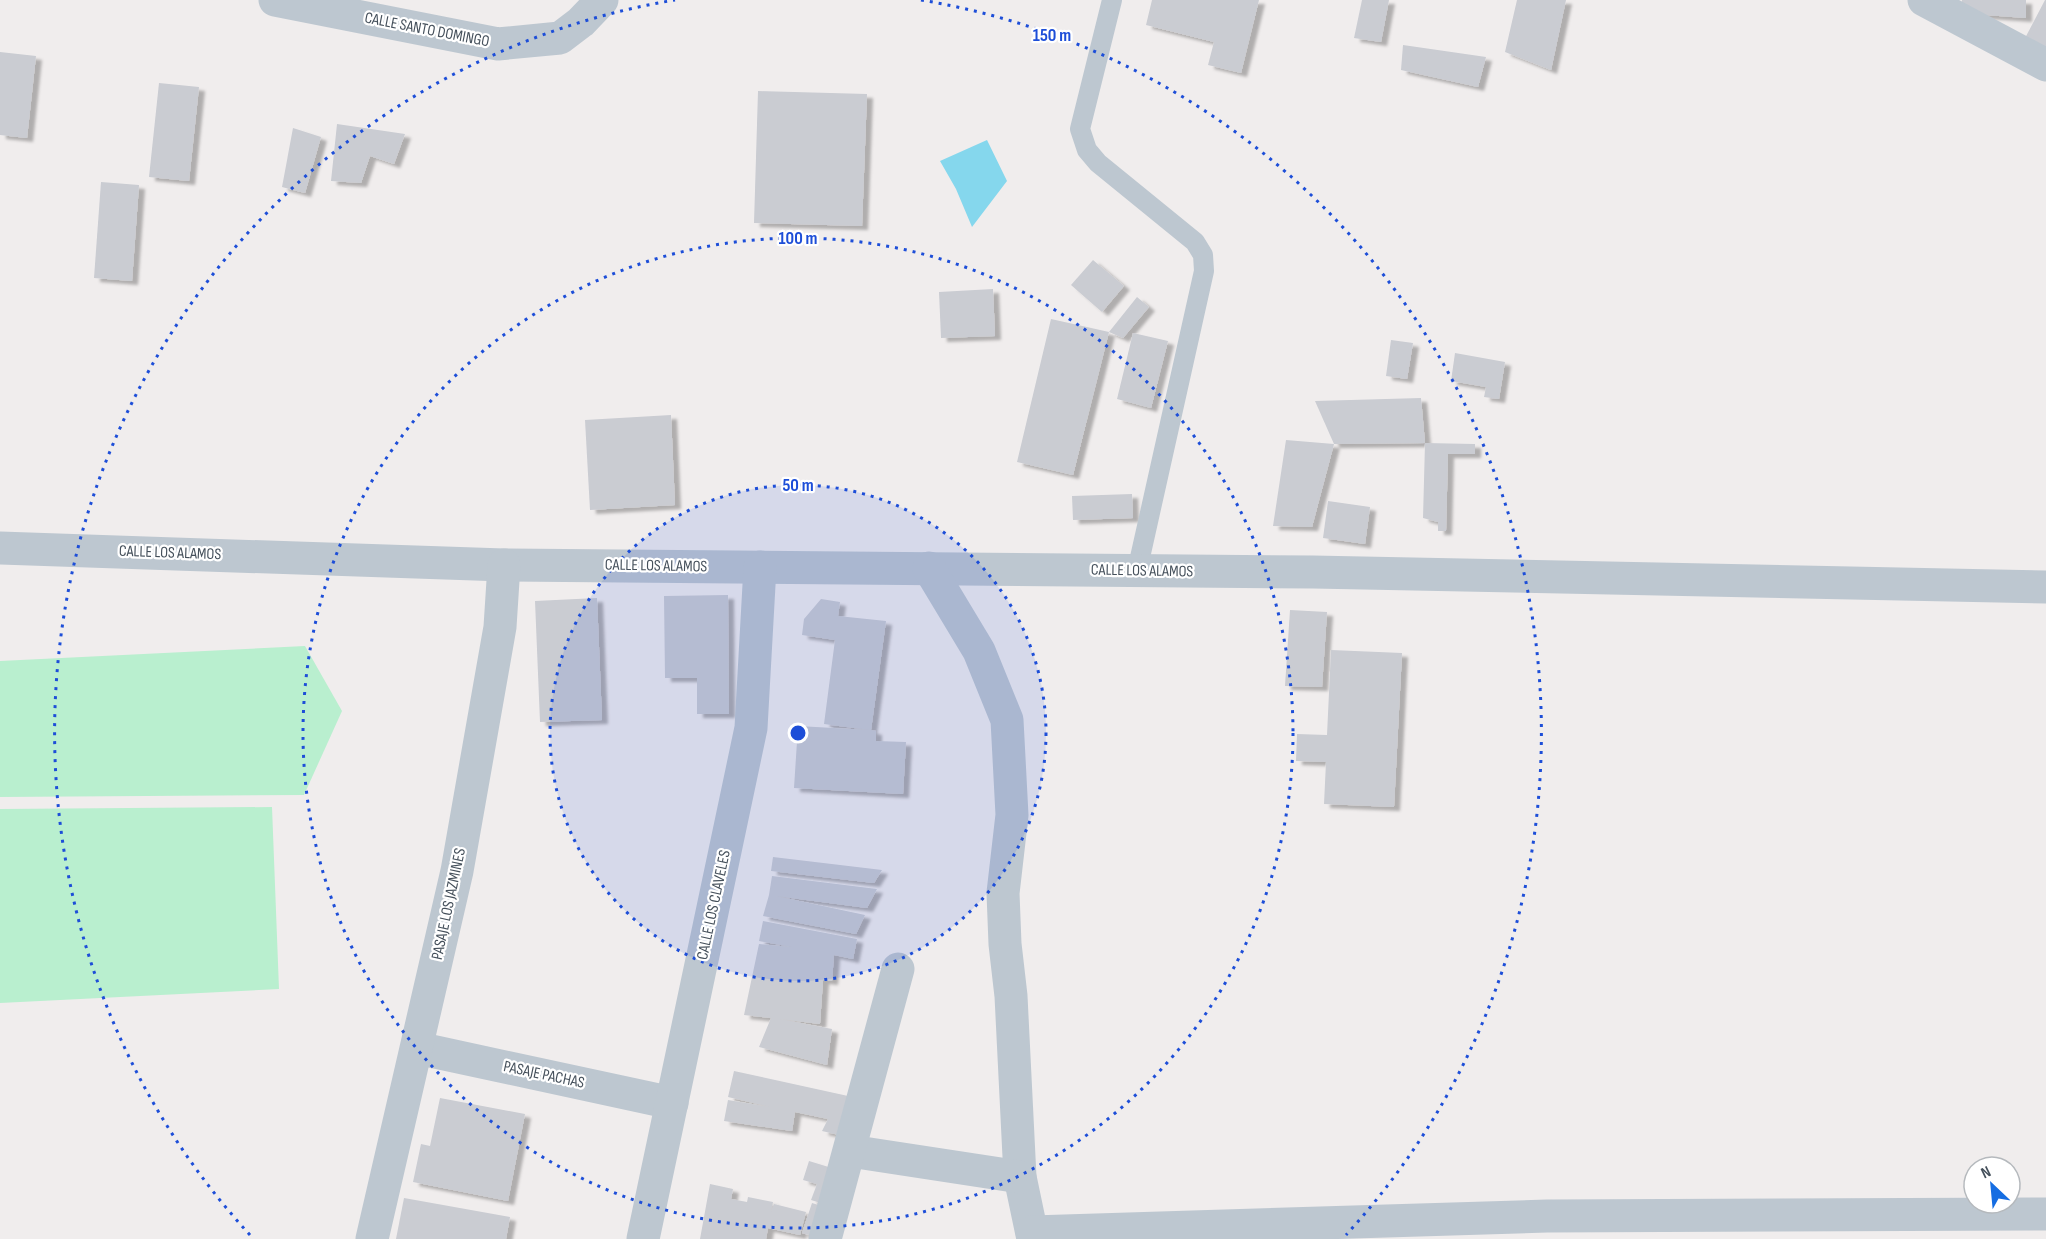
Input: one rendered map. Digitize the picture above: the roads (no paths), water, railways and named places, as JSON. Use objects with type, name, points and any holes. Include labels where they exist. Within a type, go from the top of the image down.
[{"type":"street","name":"CALLE SANTO DOMINGO","points":[[275,0],[498,44],[561,38],[581,22],[602,0]]},
{"type":"street","points":[[1924,0],[2046,65]]},
{"type":"street","name":"CALLE LOS ALAMOS","points":[[0,548],[504,565],[1313,572],[2046,587]]},
{"type":"street","name":"PASAJE LOS JAZMINES","points":[[372,1239],[457,871],[500,627],[504,565]]},
{"type":"street","name":"CALLE LOS CLAVELES","points":[[643,1239],[752,728],[760,567]]},
{"type":"street","points":[[929,568],[979,651],[1007,720],[1012,815],[1003,893],[1005,944],[1011,996],[1020,1177],[1033,1235],[1547,1228],[2046,1214]]},
{"type":"street","points":[[825,1239],[898,969]]},
{"type":"street","name":"PASAJE PACHAS","points":[[417,1048],[672,1103]]},
{"type":"street","points":[[850,1151],[1020,1177]]},
{"type":"lane","points":[[1112,0],[1080,129],[1087,150],[1098,163],[1195,242],[1203,255],[1204,271],[1137,571]]},
{"type":"water","points":[[987,140],[1007,181],[972,227],[956,189],[940,161]]}]
